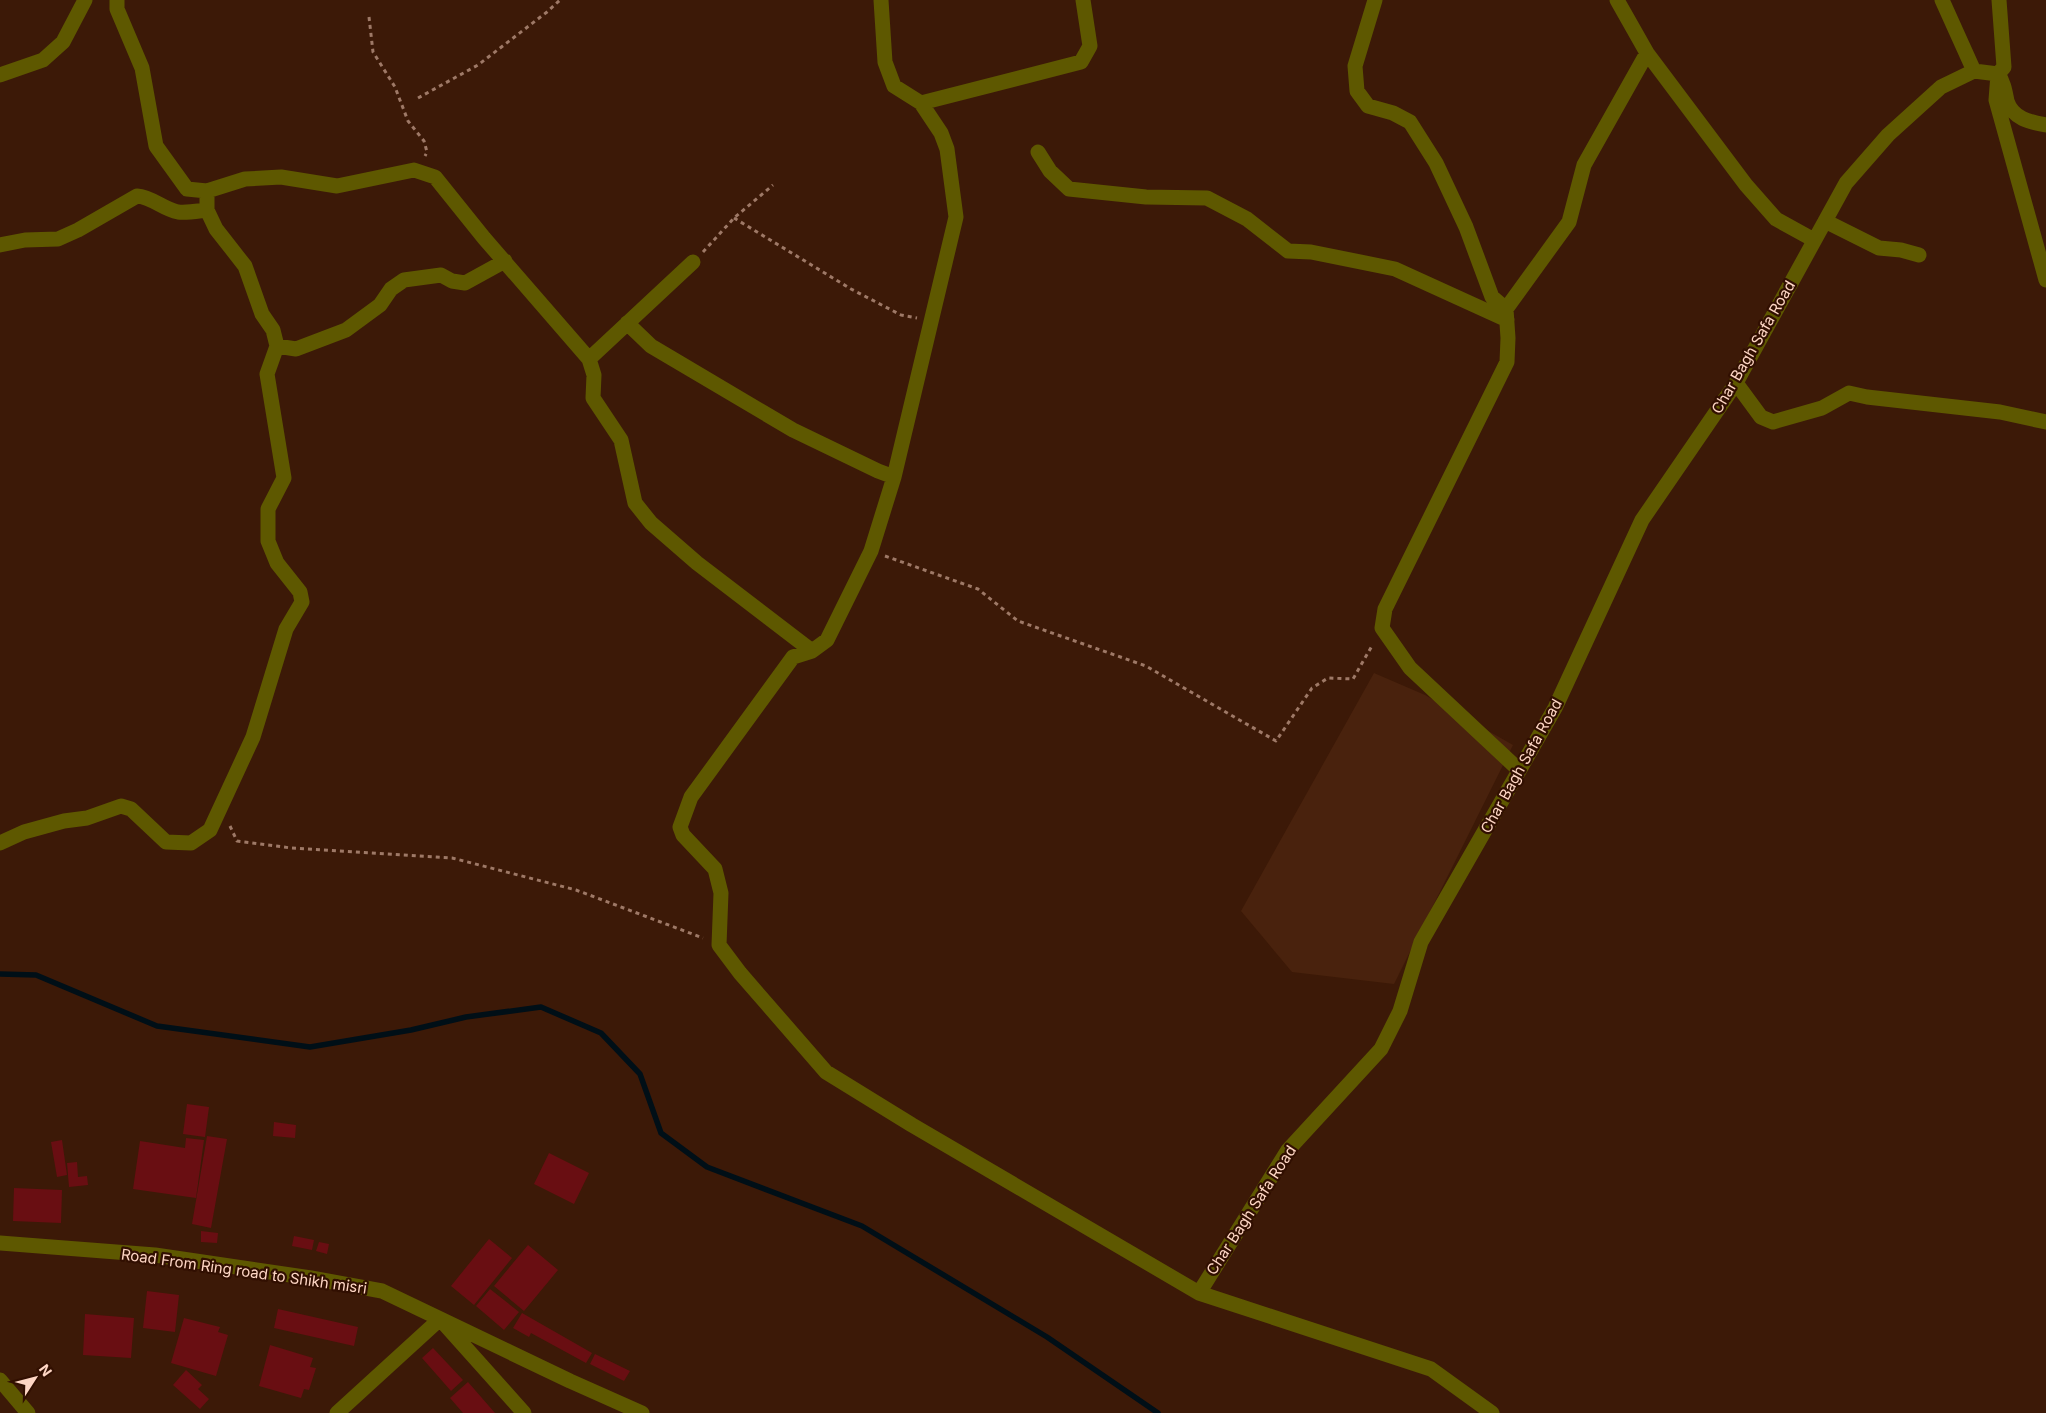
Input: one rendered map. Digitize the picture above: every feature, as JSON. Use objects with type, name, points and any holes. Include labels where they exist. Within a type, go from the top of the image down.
[{"type":"street","points":[[0,75],[43,60],[63,42],[85,0]]},
{"type":"street","points":[[116,0],[117,9],[142,68],[156,146],[187,189],[207,191],[245,180],[281,177],[337,186],[414,170],[435,177],[589,359],[594,375],[594,398],[620,440],[636,502],[650,523],[697,563],[812,651]]},
{"type":"street","points":[[881,0],[886,62],[894,86],[921,103],[941,133],[948,149],[956,217],[894,476],[871,551],[827,640],[812,651],[793,657],[691,797],[680,827],[683,835],[715,869],[721,894],[720,945],[740,973],[826,1072],[912,1125],[1199,1293]]},
{"type":"street","points":[[921,103],[1081,62],[1090,46],[1083,0]]},
{"type":"street","points":[[1375,0],[1355,66],[1357,91],[1368,106],[1393,113],[1410,122],[1436,163],[1466,227],[1492,297],[1506,314]]},
{"type":"street","points":[[1617,0],[1647,53],[1746,185],[1776,219],[1814,240]]},
{"type":"street","points":[[1942,0],[1974,71],[1998,74]]},
{"type":"street","points":[[1999,0],[2004,67],[1998,74],[1996,100],[2046,280]]},
{"type":"street","points":[[1519,770],[1410,668],[1382,628],[1385,610],[1507,362],[1506,314],[1569,222],[1584,165],[1647,53]]},
{"type":"street","name":"Char Bagh Safa Road","points":[[1492,1413],[1431,1369],[1199,1293],[1288,1150],[1381,1049],[1400,1011],[1421,942],[1555,708],[1642,520],[1736,384],[1846,183],[1888,135],[1941,87],[1974,71]]},
{"type":"street","points":[[1998,74],[2003,82],[2008,104],[2023,121],[2046,125]]},
{"type":"street","points":[[1038,152],[1050,172],[1069,189],[1146,197],[1207,198],[1247,219],[1288,251],[1311,252],[1395,268],[1506,314]]},
{"type":"street","points":[[0,843],[24,832],[64,821],[87,818],[121,806],[132,809],[166,842],[192,843],[210,830],[253,737],[286,629],[302,602],[300,592],[277,563],[268,541],[268,509],[284,478],[266,374],[277,346],[273,330],[262,314],[245,266],[216,229],[207,210],[207,191]]},
{"type":"street","points":[[0,244],[25,240],[58,239],[78,230],[137,196],[146,196],[156,203],[178,212],[207,210]]},
{"type":"street","points":[[1825,221],[1879,248],[1901,250],[1919,255]]},
{"type":"street","points":[[277,346],[296,349],[346,330],[380,305],[391,289],[404,280],[440,275],[452,281],[464,283],[505,262]]},
{"type":"street","points":[[589,359],[693,262]]},
{"type":"street","points":[[627,323],[651,346],[792,430],[878,471],[894,476]]},
{"type":"street","points":[[1736,384],[1761,417],[1773,422],[1822,408],[1849,392],[1866,397],[2000,412],[2046,422]]},
{"type":"street","name":"Road From Ring road to Shikh misri","points":[[0,1243],[155,1255],[312,1278],[382,1291],[642,1413]]},
{"type":"street","points":[[336,1413],[440,1319],[524,1413]]},
{"type":"street","points":[[0,1380],[28,1413]]},
{"type":"path","points":[[418,98],[478,65],[560,0]]},
{"type":"path","points":[[370,17],[373,52],[395,87],[408,121],[424,141],[427,152],[414,170]]},
{"type":"path","points":[[693,262],[734,218],[773,185]]},
{"type":"path","points":[[734,218],[851,289],[901,315],[931,321]]},
{"type":"path","points":[[871,551],[978,589],[1018,621],[1146,666],[1276,741],[1312,688],[1328,678],[1353,679],[1382,628]]},
{"type":"path","points":[[224,799],[230,812],[230,829],[237,841],[291,848],[452,858],[576,890],[720,945]]},
{"type":"shaded area","points":[[1374,673],[1425,695],[1513,745],[1394,984],[1292,972],[1241,911]]},
{"type":"building","points":[[187,1104],[209,1107],[205,1137],[183,1134]]},
{"type":"building","points":[[274,1122],[296,1125],[295,1138],[273,1136]]},
{"type":"building","points":[[207,1136],[227,1139],[211,1228],[192,1224]]},
{"type":"building","points":[[186,1138],[204,1140],[196,1198],[133,1189],[140,1141],[185,1148]]},
{"type":"building","points":[[62,1140],[67,1175],[57,1177],[51,1142]]},
{"type":"building","points":[[549,1153],[589,1173],[574,1204],[534,1184]]},
{"type":"building","points":[[77,1162],[78,1177],[87,1176],[88,1185],[69,1187],[67,1163]]},
{"type":"building","points":[[14,1188],[62,1190],[61,1223],[13,1221]]},
{"type":"building","points":[[201,1231],[218,1233],[217,1243],[201,1242]]},
{"type":"building","points":[[294,1236],[314,1240],[312,1250],[292,1246]]},
{"type":"building","points":[[489,1239],[512,1258],[474,1305],[451,1286]]},
{"type":"building","points":[[319,1242],[329,1244],[327,1254],[316,1251]]},
{"type":"building","points":[[528,1245],[558,1270],[524,1311],[494,1286]]},
{"type":"building","points":[[490,1289],[519,1312],[504,1330],[476,1306]]},
{"type":"building","points":[[147,1291],[179,1295],[175,1332],[143,1328]]},
{"type":"building","points":[[278,1309],[358,1327],[354,1346],[274,1328]]},
{"type":"building","points":[[522,1313],[592,1353],[586,1363],[531,1333],[529,1337],[513,1328]]},
{"type":"building","points":[[85,1314],[134,1318],[131,1358],[83,1355]]},
{"type":"building","points":[[184,1318],[220,1327],[218,1332],[228,1335],[216,1376],[171,1363]]},
{"type":"building","points":[[270,1345],[313,1358],[310,1367],[316,1368],[309,1390],[304,1389],[301,1398],[259,1386]]},
{"type":"building","points":[[433,1348],[463,1380],[451,1391],[422,1358]]},
{"type":"building","points":[[595,1354],[630,1371],[624,1381],[590,1364]]},
{"type":"building","points":[[186,1370],[202,1385],[198,1389],[209,1399],[200,1409],[173,1385]]},
{"type":"building","points":[[468,1382],[495,1413],[463,1413],[450,1398]]},
{"type":"waterway","points":[[0,974],[36,975],[157,1026],[310,1047],[411,1030],[466,1017],[541,1007],[601,1033],[640,1074],[661,1133],[707,1167],[862,1226],[1047,1337],[1158,1413]]}]
